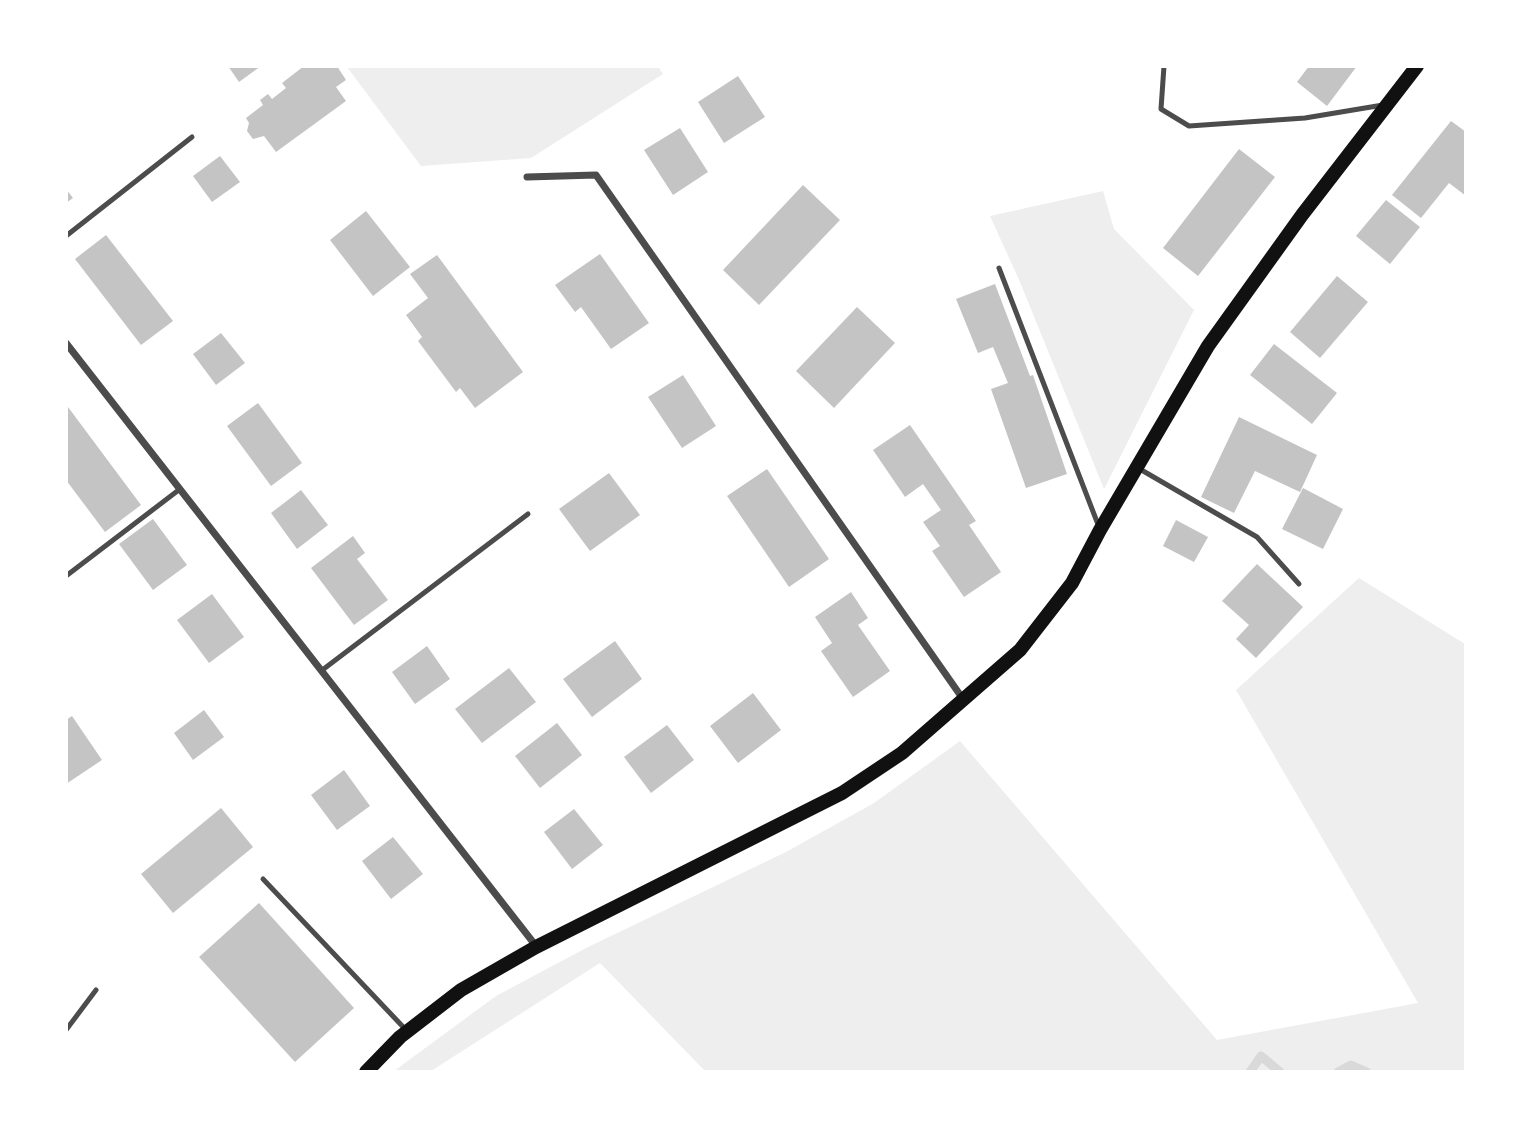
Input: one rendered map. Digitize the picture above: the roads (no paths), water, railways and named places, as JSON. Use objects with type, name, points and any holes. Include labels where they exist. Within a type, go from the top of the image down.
[{"type":"main road","points":[[366,1072],[407,1031],[461,990],[536,947],[842,793],[902,753],[1020,650],[1072,583],[1208,346],[1418,66]]},
{"type":"street","points":[[527,177],[596,175],[963,700]]},
{"type":"street","points":[[66,343],[536,947]]},
{"type":"lane","points":[[1164,66],[1161,108],[1189,126],[1305,118],[1387,105]]},
{"type":"lane","points":[[66,236],[192,137]]},
{"type":"lane","points":[[999,268],[1100,530]]},
{"type":"lane","points":[[1138,468],[1257,537],[1299,584]]},
{"type":"lane","points":[[66,576],[180,489]]},
{"type":"lane","points":[[321,671],[528,514]]},
{"type":"lane","points":[[263,879],[407,1031]]},
{"type":"lane","points":[[66,1030],[96,990]]},
{"type":"waterway","points":[[1250,1072],[1261,1056],[1280,1072]]},
{"type":"waterway","points":[[1338,1072],[1351,1065],[1367,1072]]}]
